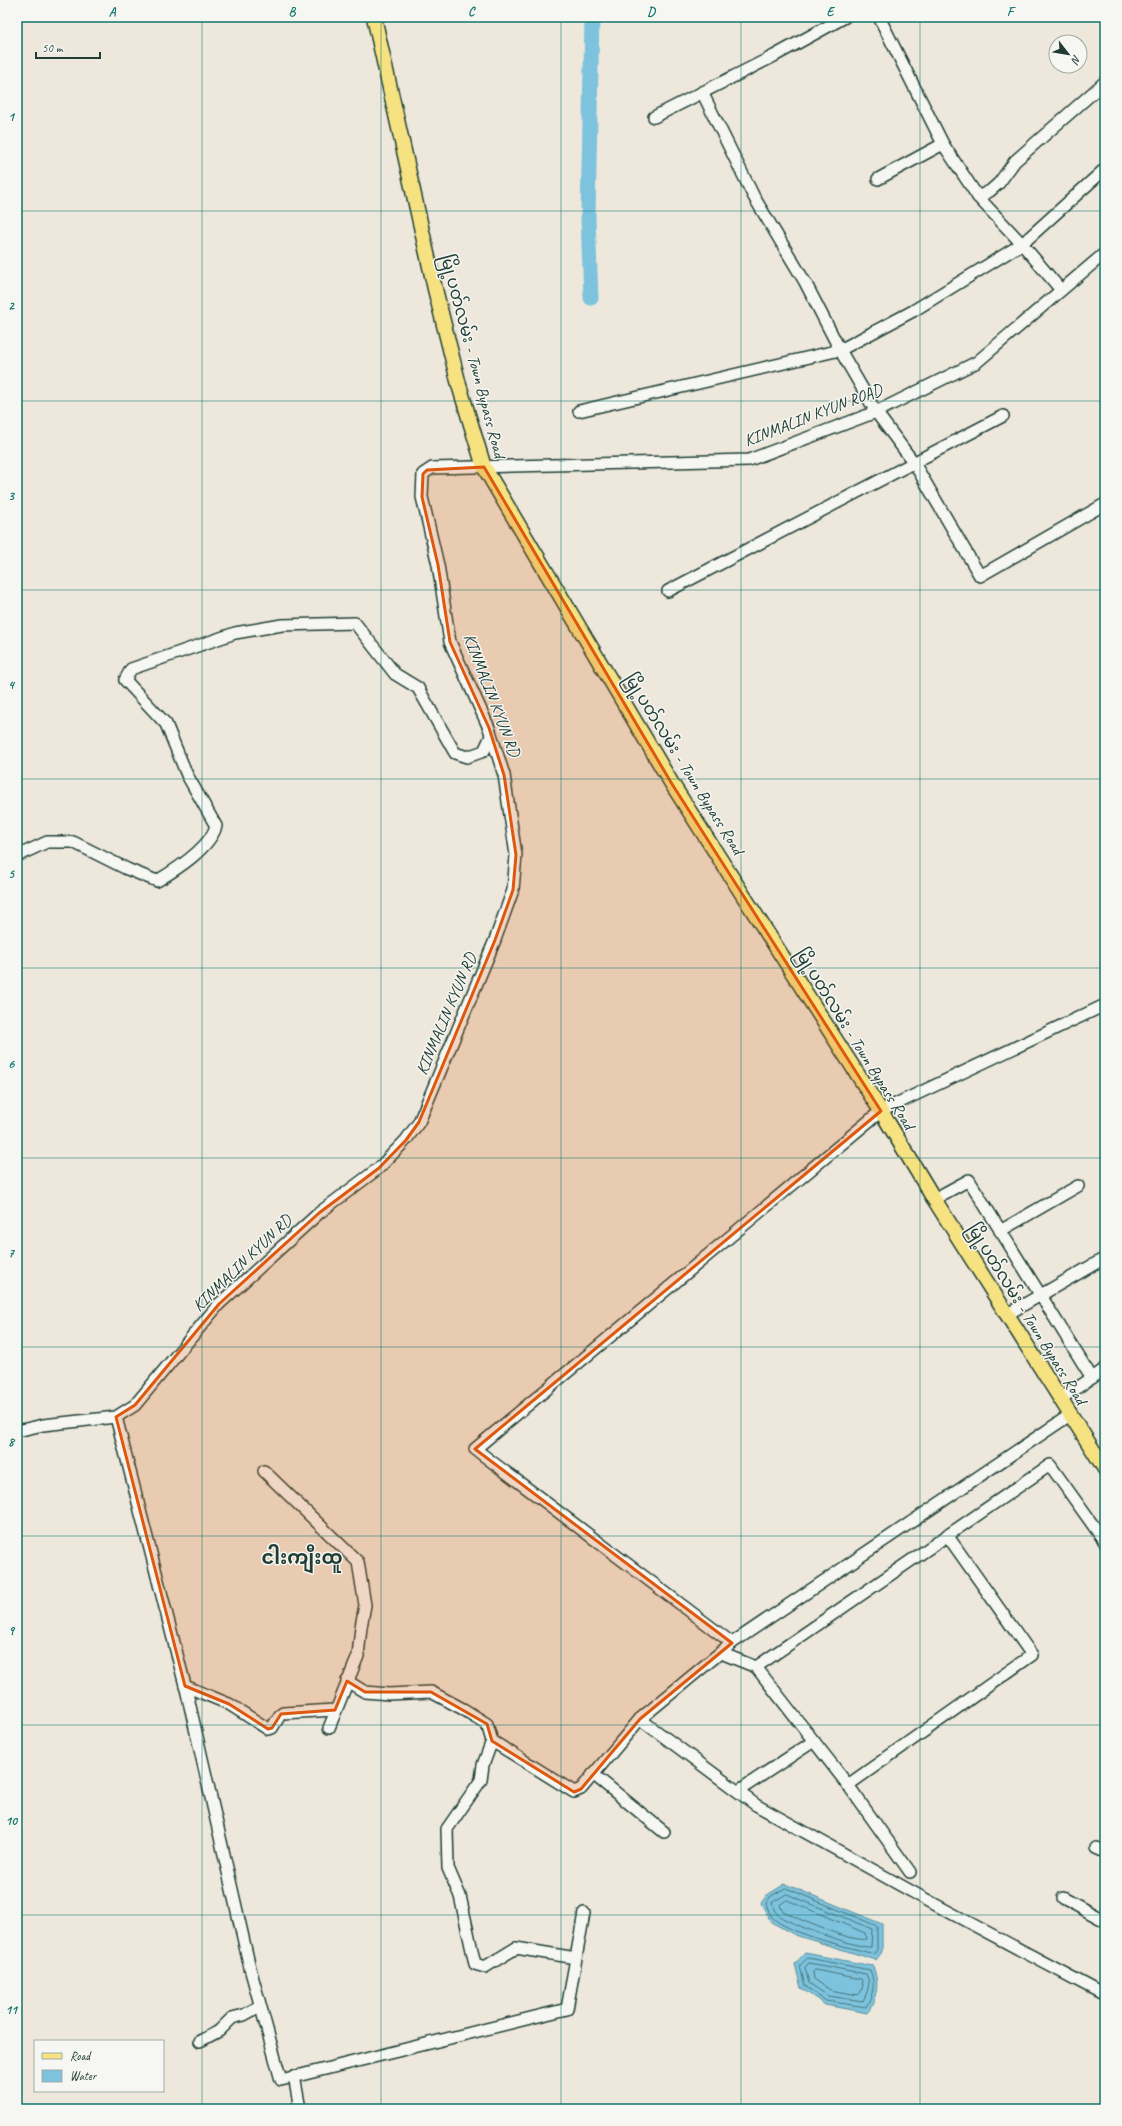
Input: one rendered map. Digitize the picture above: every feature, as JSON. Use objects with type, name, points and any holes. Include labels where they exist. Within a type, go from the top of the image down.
[{"type":"main road","name":"မြို့ပတ်လမ်း - Town Bypass Road","points":[[374,17],[437,297],[459,385],[484,468],[672,784],[881,1111],[1006,1315],[1105,1469]]},
{"type":"street","points":[[654,117],[774,56],[845,17]]},
{"type":"street","points":[[879,17],[942,144],[978,197],[1022,244],[1061,290]]},
{"type":"street","points":[[978,197],[990,191],[1015,161],[1105,82]]},
{"type":"street","points":[[702,92],[754,197],[805,282],[840,350],[876,412],[914,463],[980,576],[1105,504]]},
{"type":"street","points":[[878,179],[942,144]]},
{"type":"street","points":[[579,410],[840,350],[913,311],[1022,244],[1105,169]]},
{"type":"street","name":"KINMALIN KYUN ROAD","points":[[484,468],[749,460],[876,412],[977,362],[1105,253]]},
{"type":"street","points":[[668,591],[1004,416]]},
{"type":"street","name":"KINMALIN KYUN RD","points":[[17,1431],[43,1425],[116,1416],[135,1405],[219,1304],[320,1213],[379,1168],[406,1140],[419,1122],[495,940],[513,890],[516,855],[504,775],[491,736],[450,642],[438,565],[422,497],[423,474],[427,470],[432,468],[484,468]]},
{"type":"street","points":[[17,856],[47,842],[73,842],[127,869],[157,881],[181,867],[214,834],[216,826],[187,775],[166,724],[125,680],[131,669],[235,633],[282,625],[355,623],[395,674],[418,688],[455,753],[467,757],[484,751],[491,736]]},
{"type":"street","points":[[732,1643],[475,1449],[881,1111],[1105,1005]]},
{"type":"street","points":[[934,1199],[969,1180],[1092,1378]]},
{"type":"street","points":[[1000,1232],[1078,1186]]},
{"type":"street","points":[[1006,1315],[1105,1258]]},
{"type":"street","points":[[1060,1400],[1105,1369]]},
{"type":"street","points":[[116,1416],[185,1686],[250,1968],[281,2080],[567,2009],[584,1913]]},
{"type":"street","points":[[492,1740],[574,1792],[581,1789],[640,1719],[732,1643],[1070,1416]]},
{"type":"street","points":[[756,1667],[1050,1465],[1105,1542]]},
{"type":"street","points":[[264,1471],[358,1562],[366,1605],[361,1626],[358,1656],[329,1728]]},
{"type":"street","points":[[848,1785],[1032,1655],[947,1535]]},
{"type":"street","points":[[721,1653],[756,1667],[848,1785],[910,1872]]},
{"type":"street","points":[[347,1681],[365,1692],[389,1694],[431,1692],[487,1724],[492,1740],[483,1764],[481,1780],[447,1829],[448,1868],[460,1896],[475,1964],[485,1967],[516,1948],[576,1958]]},
{"type":"street","points":[[185,1686],[229,1704],[268,1729],[272,1728],[280,1715],[283,1714],[335,1710]]},
{"type":"street","points":[[640,1719],[756,1805],[908,1890],[1105,1995]]},
{"type":"street","points":[[738,1791],[814,1741]]},
{"type":"street","points":[[593,1774],[664,1832]]},
{"type":"street","points":[[1062,1898],[1105,1921]]},
{"type":"street","points":[[200,2041],[219,2031],[232,2018],[244,2015],[260,2006]]},
{"type":"street","points":[[294,2076],[300,2109]]},
{"type":"highlighted area","points":[[484,467],[672,784],[881,1111],[475,1449],[732,1643],[640,1719],[581,1789],[574,1792],[492,1741],[487,1724],[431,1692],[365,1692],[347,1681],[335,1710],[281,1714],[272,1728],[268,1729],[229,1704],[185,1686],[116,1417],[135,1405],[219,1304],[319,1213],[379,1168],[406,1140],[419,1122],[495,940],[513,890],[516,855],[504,775],[489,728],[450,642],[438,565],[422,497],[423,474],[427,470]]},
{"type":"water","points":[[785,1884],[882,1924],[882,1952],[876,1960],[795,1935],[771,1922],[761,1903],[767,1895]]},
{"type":"water","points":[[805,1953],[873,1966],[877,1985],[874,2000],[868,2013],[825,2005],[801,1988],[795,1964]]},
{"type":"waterway","points":[[591,298],[588,217],[592,17]]},
{"type":"district","name":"ငါးကျီးထူ","points":[[302,1558]]}]
